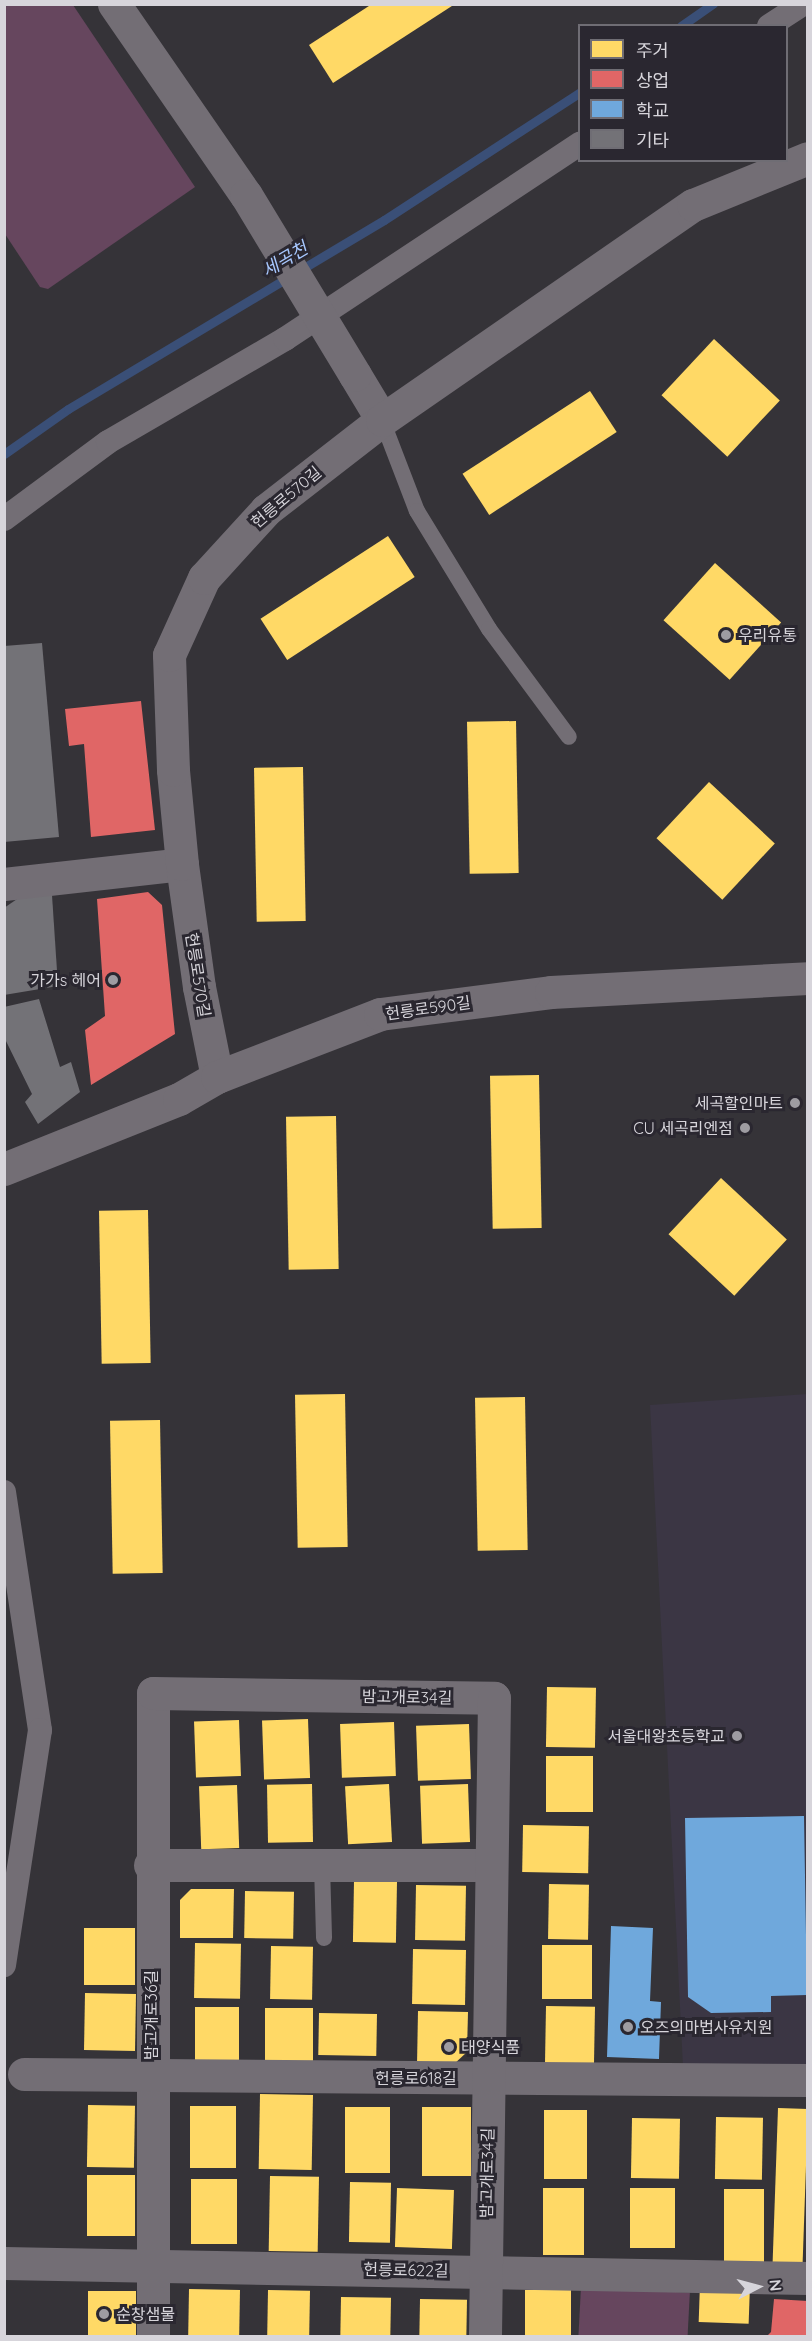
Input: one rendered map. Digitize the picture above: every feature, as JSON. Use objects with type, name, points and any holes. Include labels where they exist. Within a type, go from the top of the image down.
[{"type":"street","points":[[114,4],[246,195],[382,420]]},
{"type":"street","points":[[772,24],[803,4]]},
{"type":"street","points":[[4,519],[108,442],[285,339],[578,145]]},
{"type":"street","name":"헌릉로570길","points":[[216,1077],[199,987],[182,864],[173,770],[169,655],[204,578],[259,518],[382,420],[693,205],[807,158]]},
{"type":"street","points":[[4,884],[182,864]]},
{"type":"street","name":"헌릉로590길","points":[[5,1168],[179,1099],[216,1077],[380,1014],[551,992],[807,978]]},
{"type":"street","points":[[4,1492],[40,1731],[4,1965]]},
{"type":"street","name":"밤고개로36길","points":[[153,1693],[150,1864],[153,2337]]},
{"type":"street","name":"밤고개로34길","points":[[153,1693],[494,1698],[485,2337]]},
{"type":"street","points":[[150,1864],[491,1865]]},
{"type":"street","name":"헌릉로618길","points":[[24,2074],[807,2080]]},
{"type":"street","name":"헌릉로622길","points":[[4,2263],[807,2278]]},
{"type":"lane","points":[[382,420],[417,511],[489,629],[569,737]]},
{"type":"lane","points":[[322,1865],[324,1938]]},
{"type":"shaded area","points":[[4,5],[73,5],[195,187],[48,289],[40,287],[5,234]]},
{"type":"shaded area","name":"서울대왕초등학교","points":[[807,1394],[807,2068],[683,2067],[650,1405]]},
{"type":"shaded area","points":[[581,2287],[690,2293],[688,2336],[578,2336]]},
{"type":"building: 주거","points":[[372,4],[455,4],[333,83],[309,45]]},
{"type":"building: 주거","points":[[714,339],[780,400],[727,457],[661,395]]},
{"type":"building: 주거","points":[[590,391],[617,432],[489,515],[463,474]]},
{"type":"building: 주거","points":[[388,536],[415,577],[287,660],[261,619]]},
{"type":"building: 주거","points":[[715,563],[781,623],[730,680],[663,620]]},
{"type":"building: 주거","points":[[516,721],[519,873],[470,874],[467,722]]},
{"type":"building: 주거","points":[[303,767],[306,921],[257,922],[254,768]]},
{"type":"building: 주거","points":[[709,782],[775,843],[722,900],[656,838]]},
{"type":"building: 주거","points":[[539,1075],[542,1228],[493,1229],[490,1076]]},
{"type":"building: 주거","points":[[336,1116],[339,1269],[289,1270],[286,1117]]},
{"type":"building: 주거","points":[[721,1178],[787,1239],[734,1296],[668,1234]]},
{"type":"building: 주거","points":[[148,1210],[151,1363],[102,1364],[99,1211]]},
{"type":"building: 주거","points":[[345,1394],[348,1547],[298,1548],[295,1395]]},
{"type":"building: 주거","points":[[525,1397],[528,1550],[478,1551],[475,1398]]},
{"type":"building: 주거","points":[[160,1420],[163,1573],[113,1574],[110,1421]]},
{"type":"building: 주거","points":[[547,1687],[596,1688],[595,1748],[546,1747]]},
{"type":"building: 주거","points":[[308,1719],[310,1778],[264,1780],[262,1721]]},
{"type":"building: 주거","points":[[239,1720],[241,1776],[196,1778],[194,1722]]},
{"type":"building: 주거","points":[[394,1722],[396,1776],[342,1778],[340,1724]]},
{"type":"building: 주거","points":[[469,1724],[471,1779],[418,1781],[416,1726]]},
{"type":"building: 주거","points":[[546,1756],[593,1756],[593,1812],[546,1812]]},
{"type":"building: 주거","points":[[312,1784],[313,1842],[268,1843],[267,1785]]},
{"type":"building: 주거","points":[[389,1784],[392,1842],[348,1844],[345,1786]]},
{"type":"building: 주거","points":[[468,1784],[470,1842],[422,1844],[420,1786]]},
{"type":"building: 주거","points":[[237,1785],[239,1848],[201,1849],[199,1786]]},
{"type":"building: 주거","points":[[523,1825],[589,1826],[588,1873],[522,1872]]},
{"type":"building: 주거","points":[[354,1881],[397,1882],[396,1943],[353,1942]]},
{"type":"building: 주거","points":[[549,1884],[589,1885],[588,1940],[548,1939]]},
{"type":"building: 주거","points":[[416,1885],[466,1886],[465,1941],[415,1940]]},
{"type":"building: 주거","points":[[191,1889],[234,1889],[233,1938],[180,1938],[180,1900]]},
{"type":"building: 주거","points":[[245,1891],[294,1892],[293,1939],[244,1938]]},
{"type":"building: 주거","points":[[84,1928],[135,1928],[135,1985],[84,1985]]},
{"type":"building: 주거","points":[[195,1943],[241,1944],[240,1999],[194,1998]]},
{"type":"building: 주거","points":[[542,1945],[592,1945],[592,1999],[542,1999]]},
{"type":"building: 주거","points":[[271,1946],[313,1947],[312,2000],[270,1999]]},
{"type":"building: 주거","points":[[413,1949],[466,1950],[465,2005],[412,2004]]},
{"type":"building: 주거","points":[[85,1993],[136,1994],[135,2051],[84,2050]]},
{"type":"building: 주거","points":[[546,2006],[595,2007],[594,2064],[545,2063]]},
{"type":"building: 주거","points":[[195,2007],[239,2007],[239,2063],[195,2063]]},
{"type":"building: 주거","points":[[265,2008],[313,2008],[313,2062],[265,2062]]},
{"type":"building: 주거","points":[[418,2011],[468,2012],[467,2052],[453,2065],[417,2065]]},
{"type":"building: 주거","points":[[319,2013],[377,2014],[376,2056],[318,2055]]},
{"type":"building: 주거","points":[[260,2094],[313,2095],[312,2170],[259,2169]]},
{"type":"building: 주거","points":[[88,2105],[135,2106],[134,2168],[87,2167]]},
{"type":"building: 주거","points":[[190,2106],[236,2106],[236,2168],[190,2168]]},
{"type":"building: 주거","points":[[345,2107],[390,2107],[390,2173],[345,2173]]},
{"type":"building: 주거","points":[[422,2107],[471,2107],[471,2176],[422,2176]]},
{"type":"building: 주거","points":[[778,2108],[808,2109],[803,2263],[773,2262]]},
{"type":"building: 주거","points":[[544,2110],[587,2110],[587,2179],[544,2179]]},
{"type":"building: 주거","points":[[716,2117],[763,2118],[762,2180],[715,2179]]},
{"type":"building: 주거","points":[[632,2118],[680,2119],[679,2179],[631,2178]]},
{"type":"building: 주거","points":[[87,2175],[135,2175],[135,2236],[87,2236]]},
{"type":"building: 주거","points":[[270,2176],[319,2177],[318,2252],[269,2251]]},
{"type":"building: 주거","points":[[191,2179],[237,2179],[237,2244],[191,2244]]},
{"type":"building: 주거","points":[[350,2182],[391,2183],[390,2243],[349,2242]]},
{"type":"building: 주거","points":[[397,2188],[454,2190],[452,2249],[395,2247]]},
{"type":"building: 주거","points":[[543,2188],[584,2188],[584,2255],[543,2255]]},
{"type":"building: 주거","points":[[630,2188],[675,2188],[675,2248],[630,2248]]},
{"type":"building: 주거","points":[[724,2189],[764,2189],[764,2264],[724,2264]]},
{"type":"building: 주거","points":[[700,2284],[750,2286],[749,2324],[699,2322]]},
{"type":"building: 주거","points":[[189,2289],[240,2290],[239,2336],[188,2336]]},
{"type":"building: 주거","points":[[268,2290],[310,2291],[309,2336],[267,2336]]},
{"type":"building: 주거","points":[[525,2290],[571,2290],[571,2336],[525,2336]]},
{"type":"building: 주거","points":[[88,2291],[136,2291],[136,2336],[88,2336]]},
{"type":"building: 주거","points":[[341,2297],[391,2298],[390,2336],[340,2336]]},
{"type":"building: 주거","points":[[420,2299],[467,2300],[466,2336],[419,2336]]},
{"type":"building: 상업","points":[[141,701],[155,830],[91,837],[84,744],[69,746],[65,709]]},
{"type":"building: 상업","points":[[148,892],[162,905],[175,1034],[91,1085],[85,1030],[105,1016],[97,899]]},
{"type":"building: 상업","points":[[774,2299],[808,2301],[808,2336],[767,2336],[771,2332]]},
{"type":"building: 학교","points":[[804,1816],[807,1995],[771,1996],[771,2012],[711,2013],[688,1997],[685,1818]]},
{"type":"building: 학교","points":[[611,1926],[653,1928],[650,2001],[661,2002],[659,2059],[607,2057]]},
{"type":"building: 기타","points":[[42,643],[59,837],[4,842],[4,646]]},
{"type":"building: 기타","points":[[52,895],[58,986],[4,995],[4,908],[20,897]]},
{"type":"building: 기타","points":[[39,999],[60,1067],[71,1062],[80,1092],[38,1124],[25,1102],[32,1094],[4,1037],[4,1007]]},
{"type":"waterway","name":"세곡천","points":[[684,24],[713,4]]},
{"type":"waterway","name":"세곡천","points":[[4,454],[68,409],[384,220],[578,93]]},
{"type":"place","name":"우리유통","points":[[726,635]]},
{"type":"place","name":"가가s 헤어","points":[[113,980]]},
{"type":"place","name":"세곡할인마트","points":[[795,1103]]},
{"type":"place","name":"CU 세곡리엔점","points":[[745,1128]]},
{"type":"place","name":"서울대왕초등학교","points":[[737,1736]]},
{"type":"place","name":"오즈의마법사유치원","points":[[628,2027]]},
{"type":"place","name":"태양식품","points":[[449,2047]]},
{"type":"place","name":"순창샘물","points":[[104,2314]]}]
